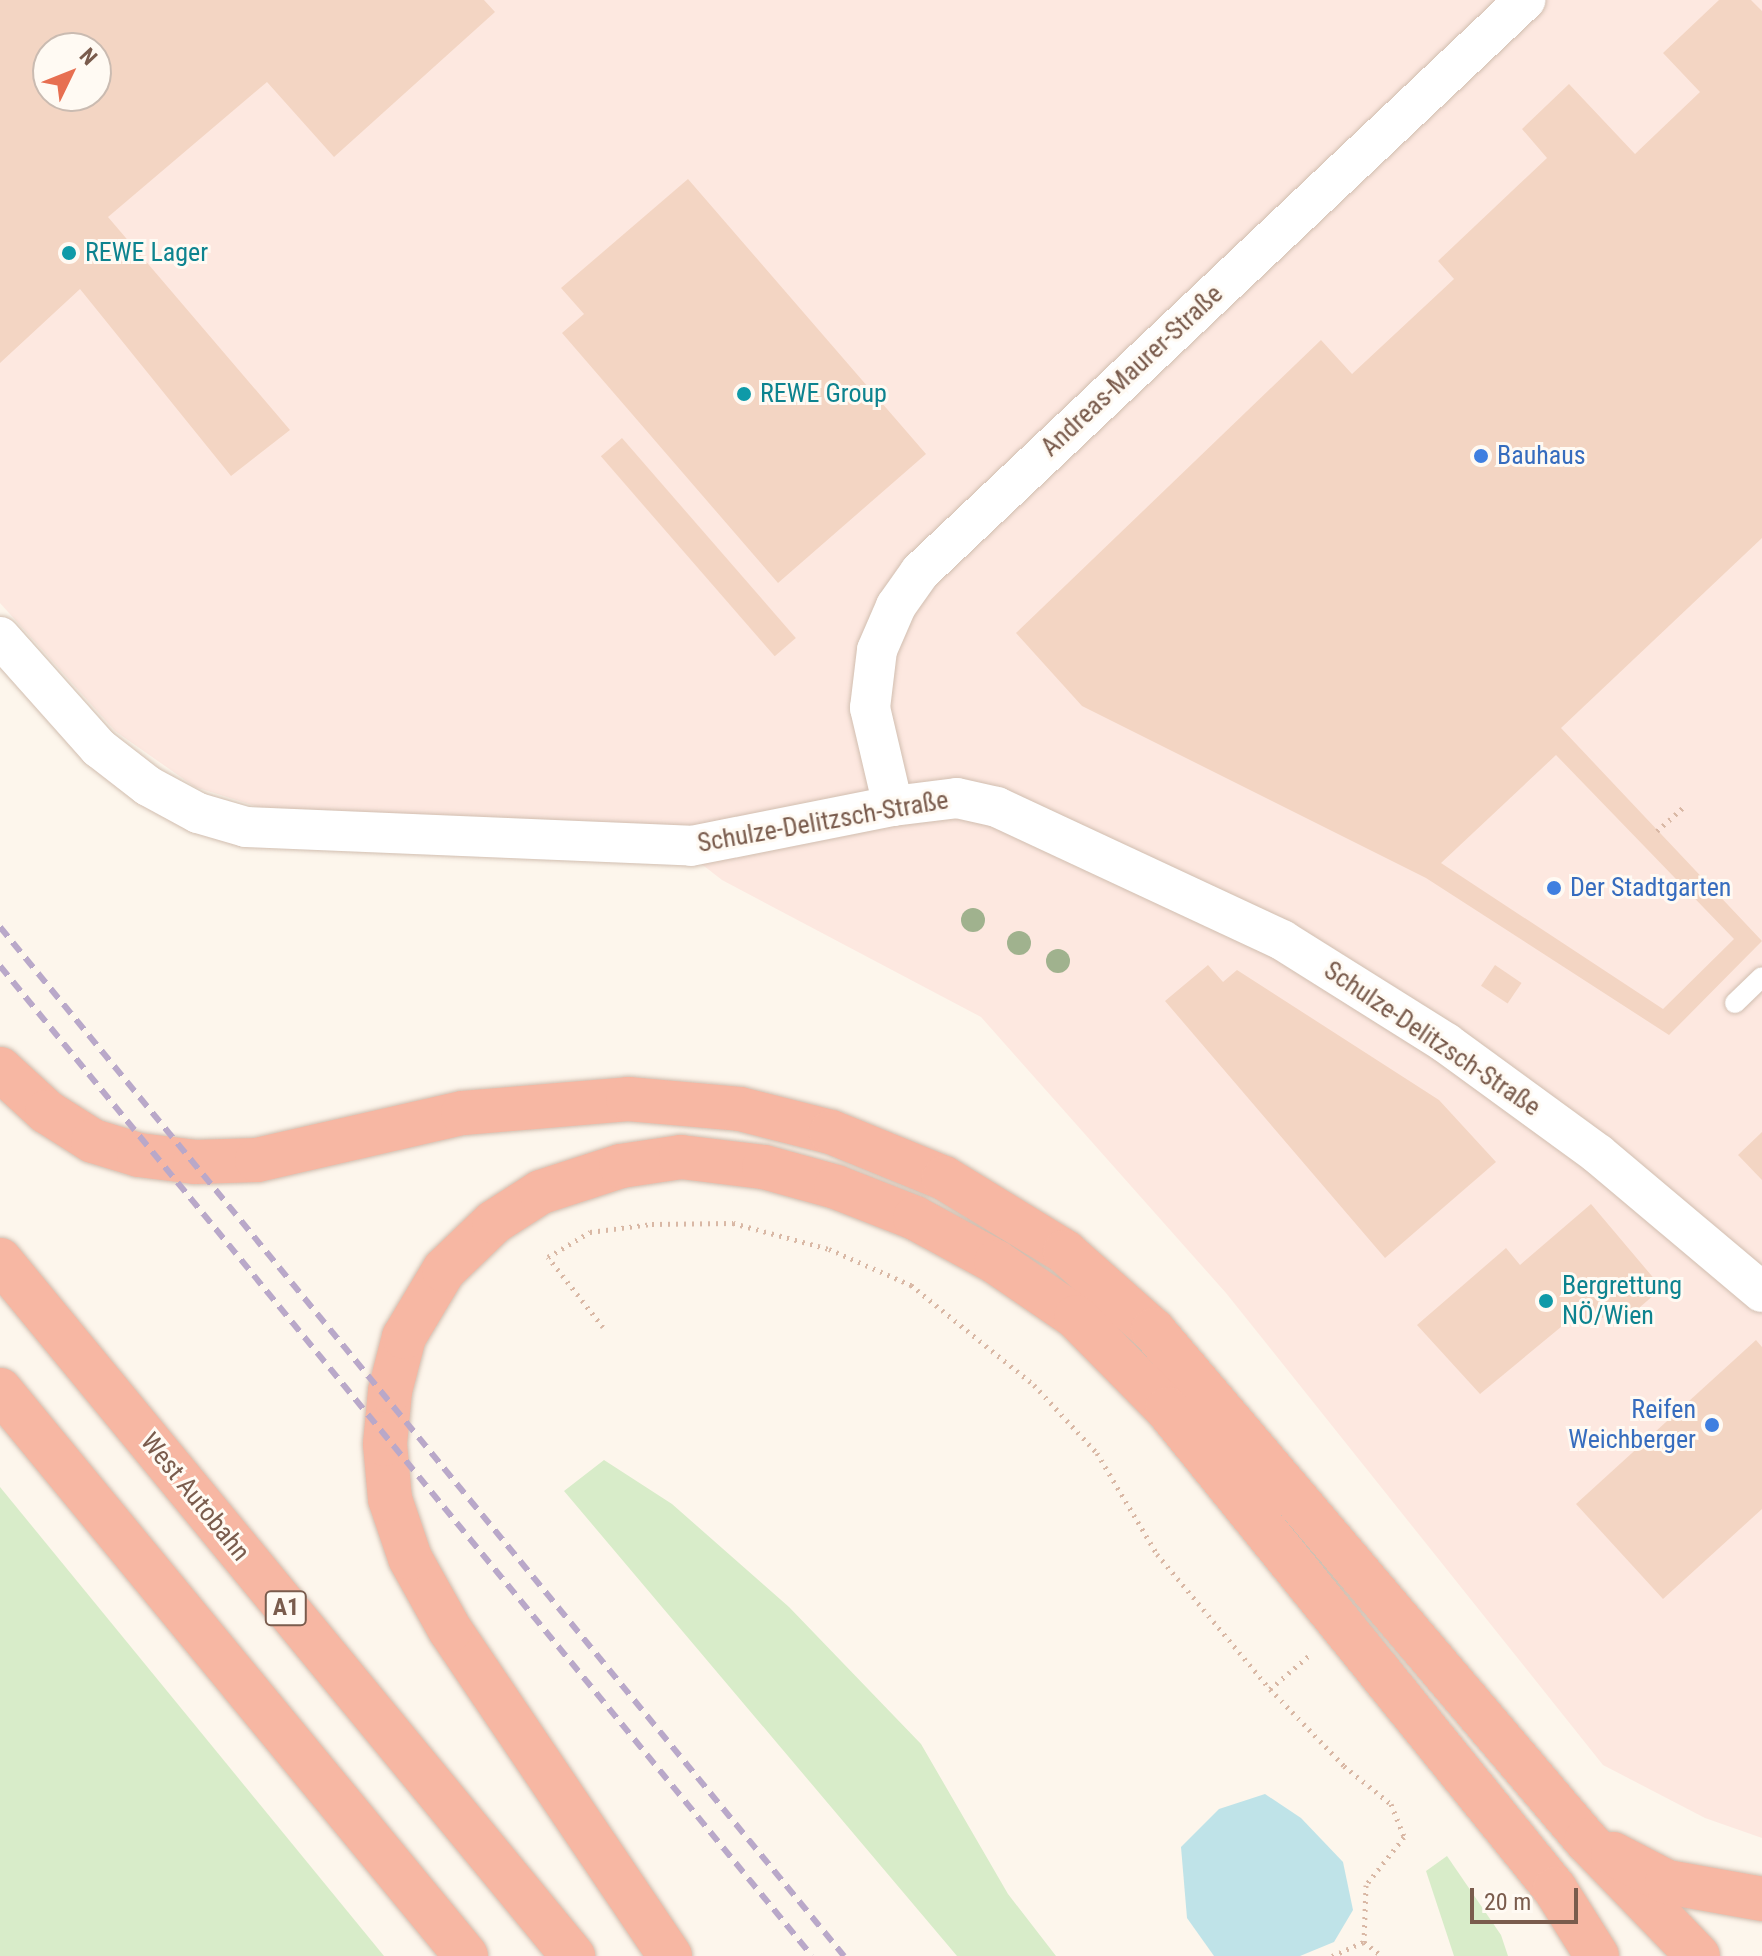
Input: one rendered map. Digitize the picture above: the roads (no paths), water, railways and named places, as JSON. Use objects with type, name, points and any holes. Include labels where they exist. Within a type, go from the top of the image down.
[{"type":"highway","points":[[0,1069],[47,1112],[93,1141],[139,1155],[195,1162],[257,1160],[463,1113],[628,1099],[740,1109],[831,1132],[944,1178],[1065,1252],[1153,1330],[1586,1840],[1698,1956]]},
{"type":"highway","points":[[670,1956],[450,1630],[410,1558],[390,1499],[385,1444],[390,1391],[404,1337],[444,1270],[494,1222],[541,1192],[621,1166],[681,1157],[764,1167],[836,1187],[915,1218],[996,1262],[1076,1317],[1167,1409],[1555,1889],[1597,1956]]},
{"type":"highway","name":"West Autobahn","points":[[0,1260],[573,1956]]},
{"type":"highway","points":[[0,1390],[466,1956]]},
{"type":"highway","points":[[1502,1827],[1566,1956]]},
{"type":"highway","points":[[1586,1840],[1667,1882],[1762,1899]]},
{"type":"street","name":"Andreas-Maurer-Straße","points":[[893,806],[870,708],[877,650],[896,606],[920,572],[1525,0]]},
{"type":"street","name":"Schulze-Delitzsch-Straße","points":[[0,637],[99,748],[148,786],[198,813],[246,827],[691,846],[893,806],[957,798],[997,807],[1282,940],[1446,1043],[1569,1132],[1762,1292]]},
{"type":"lane","points":[[1735,1003],[1762,977]]},
{"type":"water","points":[[1265,1794],[1301,1818],[1343,1862],[1353,1910],[1334,1942],[1300,1956],[1214,1956],[1187,1918],[1181,1847],[1219,1809]]},
{"type":"railway","points":[[0,927],[844,1956]]},
{"type":"railway","points":[[0,966],[812,1956]]},
{"type":"place","name":"REWE Lager","points":[[69,253]]},
{"type":"place","name":"REWE Group","points":[[744,394]]},
{"type":"place","name":"Bauhaus","points":[[1481,456]]},
{"type":"place","name":"Der Stadtgarten","points":[[1554,888]]},
{"type":"place","name":"Bergrettung NÖ/Wien","points":[[1546,1301]]},
{"type":"place","name":"Reifen Weichberger","points":[[1712,1425]]}]
